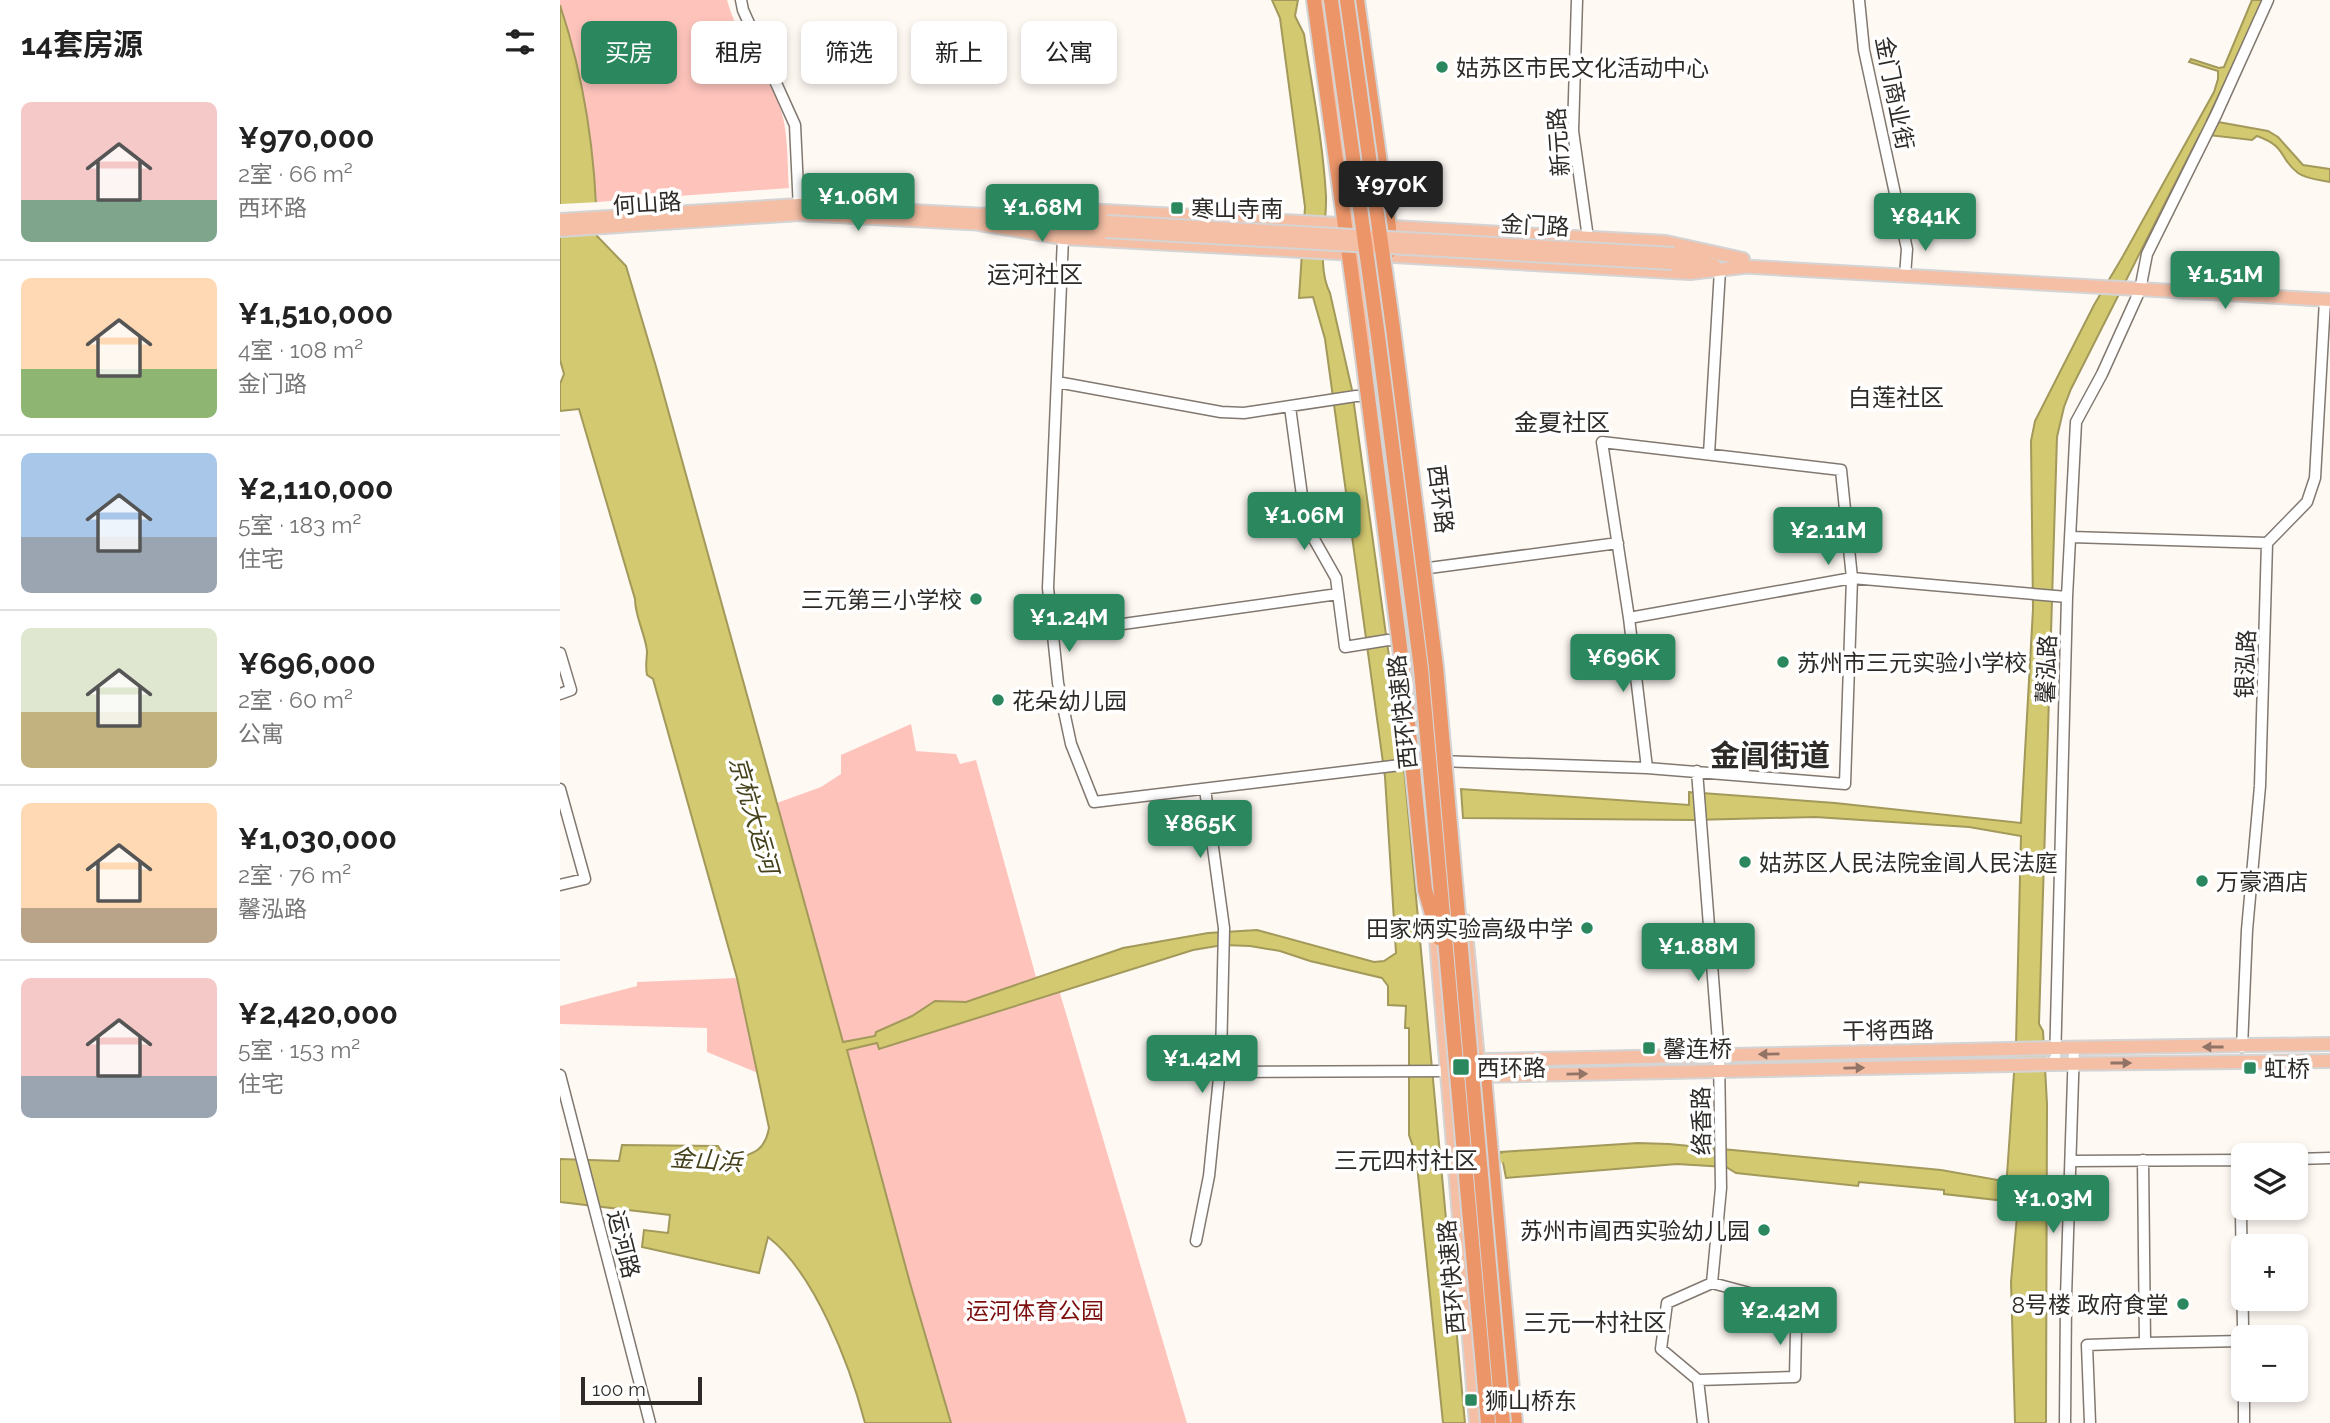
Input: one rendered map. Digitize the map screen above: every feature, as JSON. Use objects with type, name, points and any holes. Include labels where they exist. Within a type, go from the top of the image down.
[{"type":"highway","points":[[1314,0],[1353,254],[1362,351],[1400,649],[1425,890],[1449,973]]},
{"type":"highway","name":"西环快速路","points":[[1331,0],[1421,669],[1488,1423]]},
{"type":"highway","name":"西环快速路","points":[[1347,0],[1393,328],[1436,667],[1503,1423]]},
{"type":"highway","points":[[1355,0],[1389,256]]},
{"type":"highway","points":[[1471,1060],[1482,1076],[1497,1219],[1512,1423]]},
{"type":"main road","points":[[1322,0],[1349,225]]},
{"type":"main road","points":[[980,219],[1049,208],[1588,238],[1678,244],[1743,263]]},
{"type":"main road","name":"金门路","points":[[737,213],[799,209],[2328,298]]},
{"type":"main road","name":"何山路","points":[[560,220],[737,213]]},
{"type":"main road","name":"何山路","points":[[560,230],[737,213]]},
{"type":"main road","points":[[980,219],[1063,238],[1677,273],[1720,270],[1743,263]]},
{"type":"main road","points":[[1353,254],[1376,396],[1407,642],[1413,763],[1432,887],[1476,1423]]},
{"type":"main road","name":"西环路","points":[[1389,256],[1451,760],[1471,1060]]},
{"type":"main road","points":[[1432,887],[1454,930],[1471,1060]]},
{"type":"main road","name":"干将西路","points":[[1449,1070],[1471,1060],[2330,1044]]},
{"type":"main road","points":[[1799,1053],[1800,1070]]},
{"type":"main road","name":"干将西路","points":[[1449,1070],[1465,1077],[2054,1064],[2330,1061]]},
{"type":"main road","points":[[1482,1076],[1512,1423]]},
{"type":"main road","points":[[1465,1077],[1472,1161],[1489,1176]]},
{"type":"street","points":[[741,0],[795,125],[799,209]]},
{"type":"street","name":"新元路","points":[[1577,0],[1573,131],[1588,238]]},
{"type":"street","name":"金门商业街","points":[[1859,0],[1864,50],[1908,249],[1905,272]]},
{"type":"street","name":"馨泓路","points":[[2054,1064],[2063,596],[2071,537],[2076,422],[2102,374],[2141,287],[2147,254],[2216,115],[2268,0]]},
{"type":"street","points":[[1063,238],[1048,588],[1058,683],[1071,744],[1094,802],[1451,760],[1697,771],[1845,784],[1852,578],[1841,470],[1602,442],[1629,618],[1647,768]]},
{"type":"street","points":[[1709,454],[1720,270]]},
{"type":"street","points":[[2071,537],[2267,543],[2307,502],[2315,478],[2325,379],[2328,298]]},
{"type":"street","points":[[1057,382],[1221,412],[1244,413],[1356,396],[1406,393]]},
{"type":"street","points":[[1290,407],[1306,525],[1336,578],[1345,647],[1388,640],[1407,642],[1438,639]]},
{"type":"street","points":[[1429,568],[1618,543]]},
{"type":"street","name":"银泓路","points":[[2242,1046],[2247,930],[2260,786],[2267,543]]},
{"type":"street","points":[[1629,618],[1852,578],[2063,596]]},
{"type":"street","points":[[1051,634],[1338,594]]},
{"type":"street","points":[[560,653],[571,690],[560,694]]},
{"type":"street","name":"络香路","points":[[1697,771],[1719,1055],[1721,1169],[1712,1283]]},
{"type":"street","points":[[560,789],[584,879],[560,885]]},
{"type":"street","points":[[1196,1241],[1209,1176],[1219,1072],[1224,928],[1205,789]]},
{"type":"street","points":[[2065,1423],[2074,1047]]},
{"type":"street","points":[[1219,1072],[1449,1070]]},
{"type":"street","name":"运河路","points":[[560,1075],[650,1423]]},
{"type":"street","points":[[2308,1159],[2330,1158]]},
{"type":"street","points":[[2143,1160],[2145,1343]]},
{"type":"street","points":[[2071,1161],[2231,1160]]},
{"type":"street","points":[[2242,1220],[2243,1325]]},
{"type":"street","points":[[1712,1283],[1772,1299],[1796,1331],[1794,1377],[1698,1380],[1661,1349],[1667,1303],[1712,1283]]},
{"type":"street","points":[[2090,1423],[2087,1345],[2231,1341]]},
{"type":"street","points":[[1698,1380],[1703,1423]]},
{"type":"street","points":[[2244,1402],[2244,1423]]},
{"type":"green space","points":[[560,0],[727,0],[734,21],[691,21],[691,84],[769,84],[784,122],[789,188],[597,202],[589,125],[560,122]]},
{"type":"green space","name":"运河体育公园","points":[[911,724],[916,751],[956,754],[960,764],[976,760],[1036,977],[1054,973],[1187,1423],[951,1423],[777,803],[821,787],[841,774],[841,755]]},
{"type":"green space","points":[[737,978],[758,1073],[707,1052],[707,1028],[560,1024],[560,1006],[637,986],[637,982]]},
{"type":"water","points":[[1272,0],[1298,0],[1295,16],[1304,34],[1320,135],[1326,196],[1324,270],[1352,390],[1403,757],[1465,1423],[1443,1423],[1416,1155],[1409,1135],[1409,1028],[1405,1028],[1406,1006],[1388,1005],[1388,986],[1382,978],[1280,951],[1223,945],[1193,950],[879,1049],[877,1043],[847,1050],[951,1423],[865,1423],[840,1349],[815,1297],[801,1273],[768,1237],[759,1273],[642,1247],[644,1230],[668,1233],[670,1215],[560,1202],[560,1159],[619,1161],[622,1145],[718,1146],[727,1161],[754,1152],[763,1144],[769,1128],[737,978],[653,679],[647,675],[647,651],[635,599],[579,409],[560,411],[560,384],[564,374],[560,360],[560,5],[588,119],[597,236],[626,266],[843,1042],[875,1036],[876,1032],[912,1016],[935,1001],[966,1002],[1123,948],[1208,933],[1257,930],[1374,962],[1384,961],[1396,953],[1385,777],[1325,339],[1313,297],[1299,298],[1305,207],[1280,18]]},
{"type":"water","points":[[2252,0],[2263,0],[2207,120],[2268,131],[2278,137],[2303,165],[2330,169],[2330,182],[2298,173],[2274,144],[2257,136],[2252,140],[2200,134],[2071,389],[2057,437],[2039,1024],[2043,1031],[2047,1104],[2046,1423],[2015,1423],[2011,1282],[2017,1216],[2014,1202],[1944,1194],[1944,1190],[1859,1182],[1858,1186],[1736,1173],[1726,1167],[1677,1164],[1506,1178],[1501,1152],[1638,1143],[1669,1144],[1941,1170],[2003,1181],[2007,1175],[2016,1044],[2021,836],[1969,827],[1815,817],[1693,820],[1463,818],[1461,789],[1689,805],[1689,792],[1835,803],[2021,823],[2033,609],[2031,441],[2035,421],[2094,305],[2214,92],[2218,71],[2189,62],[2191,59],[2219,68],[2224,67]]},
{"type":"pier","points":[[600,202],[601,233],[560,236],[560,204]]},
{"type":"waterway","points":[[1499,1159],[1503,1158]]},
{"type":"place","name":"姑苏区市民文化活动中心","points":[[1442,67]]},
{"type":"place","name":"寒山寺南","points":[[1177,208]]},
{"type":"place","name":"三元第三小学校","points":[[976,599]]},
{"type":"place","name":"苏州市三元实验小学校","points":[[1783,662]]},
{"type":"place","name":"花朵幼儿园","points":[[998,700]]},
{"type":"place","name":"姑苏区人民法院金阊人民法庭","points":[[1745,862]]},
{"type":"place","name":"万豪酒店","points":[[2202,881]]},
{"type":"place","name":"田家炳实验高级中学","points":[[1587,928]]},
{"type":"place","name":"馨连桥","points":[[1649,1048]]},
{"type":"place","name":"西环路","points":[[1461,1067]]},
{"type":"place","name":"虹桥","points":[[2250,1068]]},
{"type":"place","name":"苏州市阊西实验幼儿园","points":[[1764,1230]]},
{"type":"place","name":"8号楼 政府食堂","points":[[2183,1304]]},
{"type":"place","name":"狮山桥东","points":[[1471,1400]]},
{"type":"district","name":"运河社区","points":[[1035,274]]},
{"type":"district","name":"白莲社区","points":[[1896,397]]},
{"type":"district","name":"金夏社区","points":[[1562,422]]},
{"type":"district","name":"金阊街道","points":[[1770,755]]},
{"type":"district","name":"三元四村社区","points":[[1406,1160]]},
{"type":"district","name":"三元一村社区","points":[[1595,1322]]},
{"type":"water label","name":"京杭大运河","points":[[754,815]]},
{"type":"water label","name":"金山浜","points":[[706,1160]]}]
